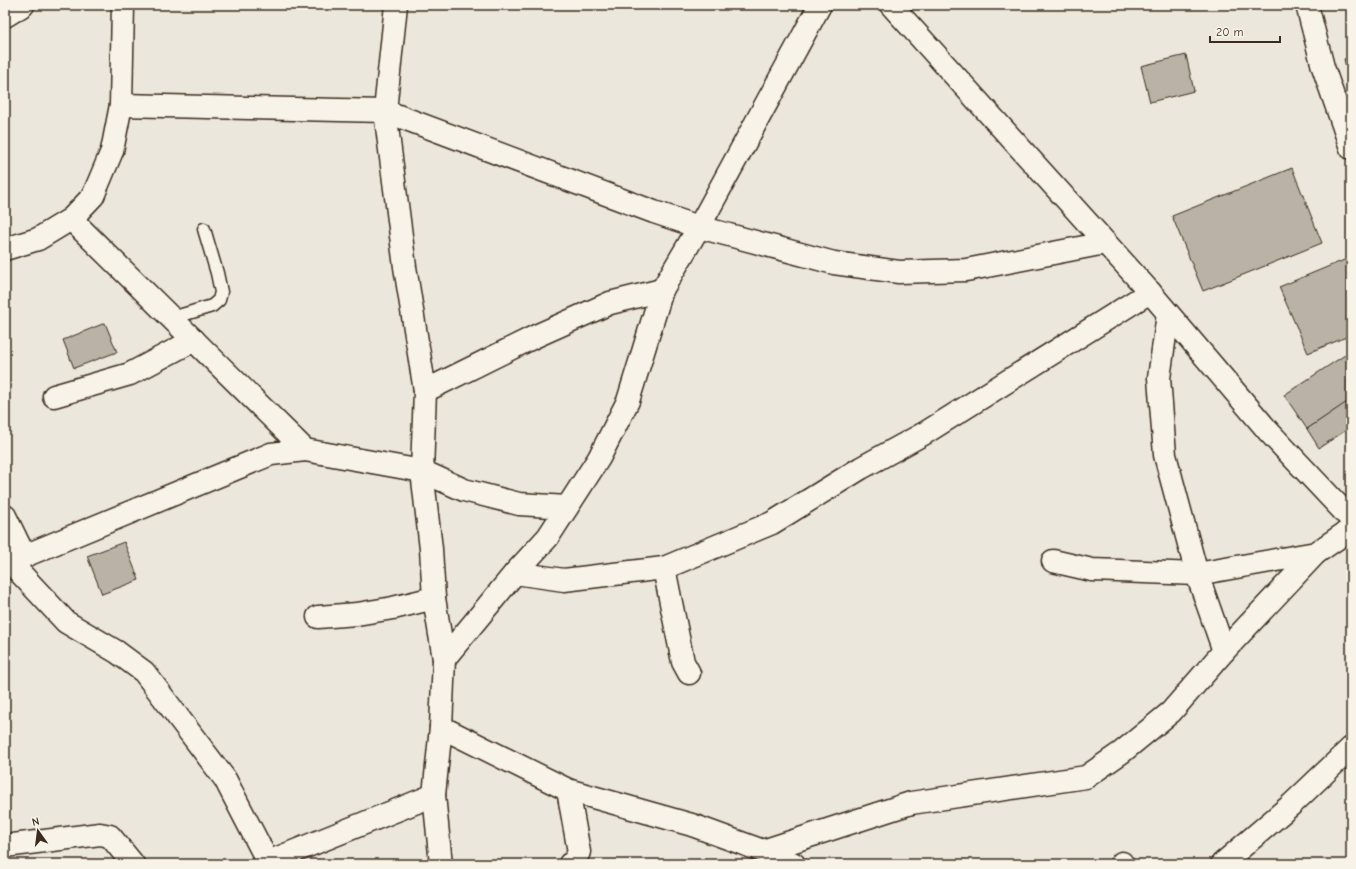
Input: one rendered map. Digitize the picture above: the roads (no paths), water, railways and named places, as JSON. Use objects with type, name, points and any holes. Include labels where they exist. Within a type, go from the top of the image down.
[{"type":"street","points":[[5,16],[23,5]]},
{"type":"street","points":[[5,249],[38,239],[71,219],[93,196],[112,151],[121,104],[123,5]]},
{"type":"street","points":[[396,5],[385,111],[405,267],[425,392],[422,471],[431,549],[434,598],[444,659],[441,727],[434,795],[441,864]]},
{"type":"street","points":[[444,659],[515,573],[548,537],[599,458],[628,401],[662,290],[699,227],[820,5]]},
{"type":"street","points":[[891,5],[1150,292],[1269,432],[1351,519]]},
{"type":"street","points":[[1307,5],[1323,67],[1351,148]]},
{"type":"street","points":[[121,104],[385,111],[654,212],[699,227],[834,263],[900,272],[966,270],[1105,243]]},
{"type":"street","points":[[71,219],[305,450]]},
{"type":"street","points":[[425,392],[536,336],[610,303],[662,290]]},
{"type":"street","points":[[515,573],[564,580],[664,568],[772,523],[861,468],[925,433],[1150,292]]},
{"type":"street","points":[[1168,314],[1158,378],[1165,455],[1197,574],[1224,651]]},
{"type":"street","points":[[54,396],[130,374],[194,340]]},
{"type":"street","points":[[13,560],[271,454],[305,450],[422,471],[464,490],[519,504],[567,507]]},
{"type":"street","points":[[5,516],[13,560],[66,622],[117,652],[144,672],[225,779],[266,863],[434,795]]},
{"type":"street","points":[[763,851],[911,803],[1086,778],[1122,752],[1171,712],[1224,651],[1316,553],[1351,529]]},
{"type":"street","points":[[1053,561],[1092,570],[1197,574],[1316,553]]},
{"type":"street","points":[[664,568],[683,662],[689,673]]},
{"type":"street","points":[[318,617],[357,614],[393,608],[434,598]]},
{"type":"street","points":[[441,727],[568,790],[692,825],[794,864]]},
{"type":"street","points":[[1222,864],[1291,805],[1351,748]]},
{"type":"street","points":[[568,790],[579,852],[574,862],[570,864]]},
{"type":"street","points":[[5,846],[100,834],[110,836],[133,864]]},
{"type":"lane","points":[[172,318],[212,306],[219,300],[222,292],[204,229]]}]
